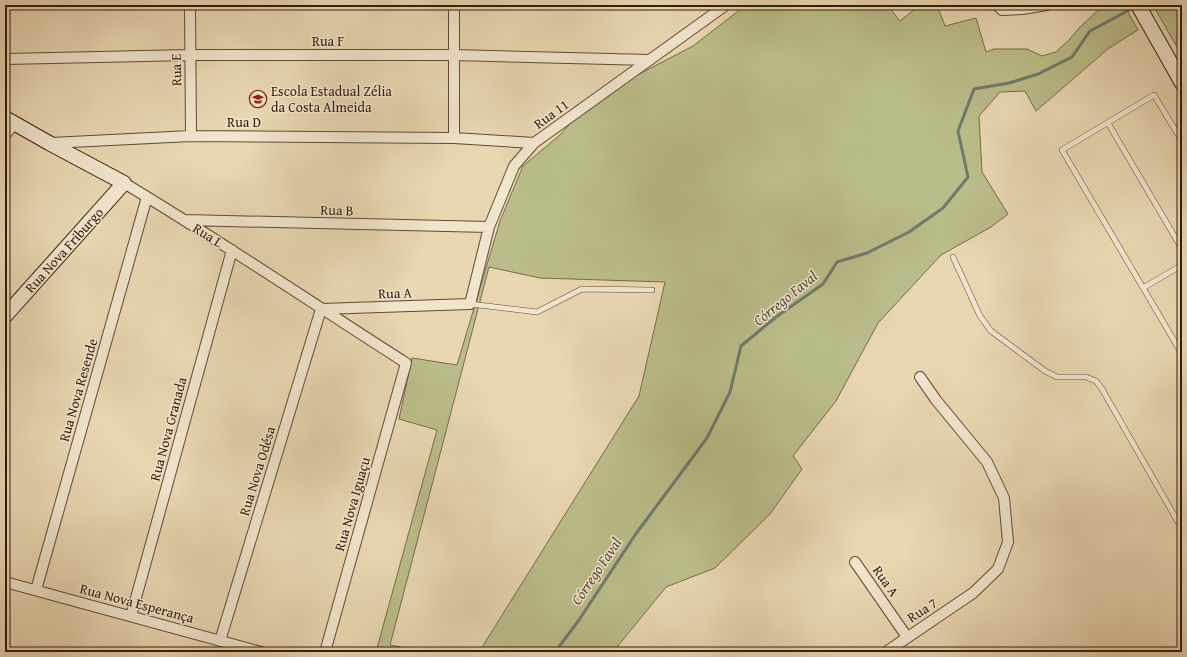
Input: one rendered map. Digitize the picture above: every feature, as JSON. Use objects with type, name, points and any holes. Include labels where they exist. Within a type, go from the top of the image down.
[{"type":"street","name":"Rua E","points":[[190,5],[191,136]]},
{"type":"street","points":[[454,5],[454,138]]},
{"type":"street","name":"Rua 11","points":[[470,304],[489,227],[514,166],[534,143],[726,5]]},
{"type":"street","points":[[998,5],[1002,10],[1022,9],[1047,5]]},
{"type":"street","points":[[1138,5],[1182,83]]},
{"type":"street","name":"Rua F","points":[[5,59],[190,55],[454,55],[650,60]]},
{"type":"street","points":[[5,135],[10,120]]},
{"type":"street","name":"Rua L","points":[[10,120],[147,197],[232,250],[406,363]]},
{"type":"street","name":"Rua D","points":[[49,143],[191,136],[454,138],[534,143]]},
{"type":"street","name":"Rua Nova Friburgo","points":[[5,316],[124,183]]},
{"type":"street","name":"Rua Nova Resende","points":[[36,590],[147,197]]},
{"type":"street","name":"Rua B","points":[[183,220],[489,227]]},
{"type":"street","name":"Rua Nova Granada","points":[[131,616],[232,250]]},
{"type":"street","name":"Rua A","points":[[321,309],[470,304]]},
{"type":"street","name":"Rua Nova Odésa","points":[[220,641],[321,309]]},
{"type":"street","name":"Rua Nova Iguaçu","points":[[325,652],[406,363]]},
{"type":"street","name":"Rua 7","points":[[886,652],[907,636],[973,593],[998,569],[1008,542],[1004,498],[987,462],[936,400],[920,377]]},
{"type":"street","name":"Rua A","points":[[855,562],[907,636]]},
{"type":"street","name":"Rua Nova Esperança","points":[[5,582],[261,652]]},
{"type":"lane","points":[[1182,141],[1154,95],[1062,150],[1182,354]]},
{"type":"lane","points":[[1108,123],[1182,249]]},
{"type":"lane","points":[[953,257],[980,316],[992,331],[1045,371],[1058,377],[1086,377],[1096,381],[1182,529]]},
{"type":"lane","points":[[1143,288],[1182,265]]},
{"type":"lane","points":[[470,304],[537,312],[582,290],[652,290]]},
{"type":"green space","points":[[746,5],[887,5],[900,21],[920,5],[937,5],[945,26],[976,18],[986,52],[994,49],[1027,49],[1042,56],[1056,52],[1095,13],[1107,5],[1124,5],[1138,30],[1109,48],[1036,111],[1025,91],[1000,92],[979,116],[982,172],[1008,214],[991,227],[941,255],[878,323],[836,401],[793,456],[802,469],[770,514],[715,568],[666,587],[613,652],[479,652],[639,396],[665,282],[540,278],[489,267],[390,645],[426,652],[376,652],[437,430],[399,419],[412,358],[457,365],[500,221],[523,166],[561,134],[571,122],[624,82],[693,46]]},
{"type":"green space","points":[[1153,5],[1182,5],[1182,56]]},
{"type":"waterway","name":"Córrego Faval","points":[[555,652],[579,620],[635,535],[707,438],[730,392],[741,346],[776,317],[823,284],[837,262],[867,253],[909,232],[943,208],[968,177],[958,131],[974,89],[1009,83],[1038,74],[1072,57],[1090,31],[1131,9]]},
{"type":"place","name":"Escola Estadual Zélia da Costa Almeida","points":[[258,99]]}]
